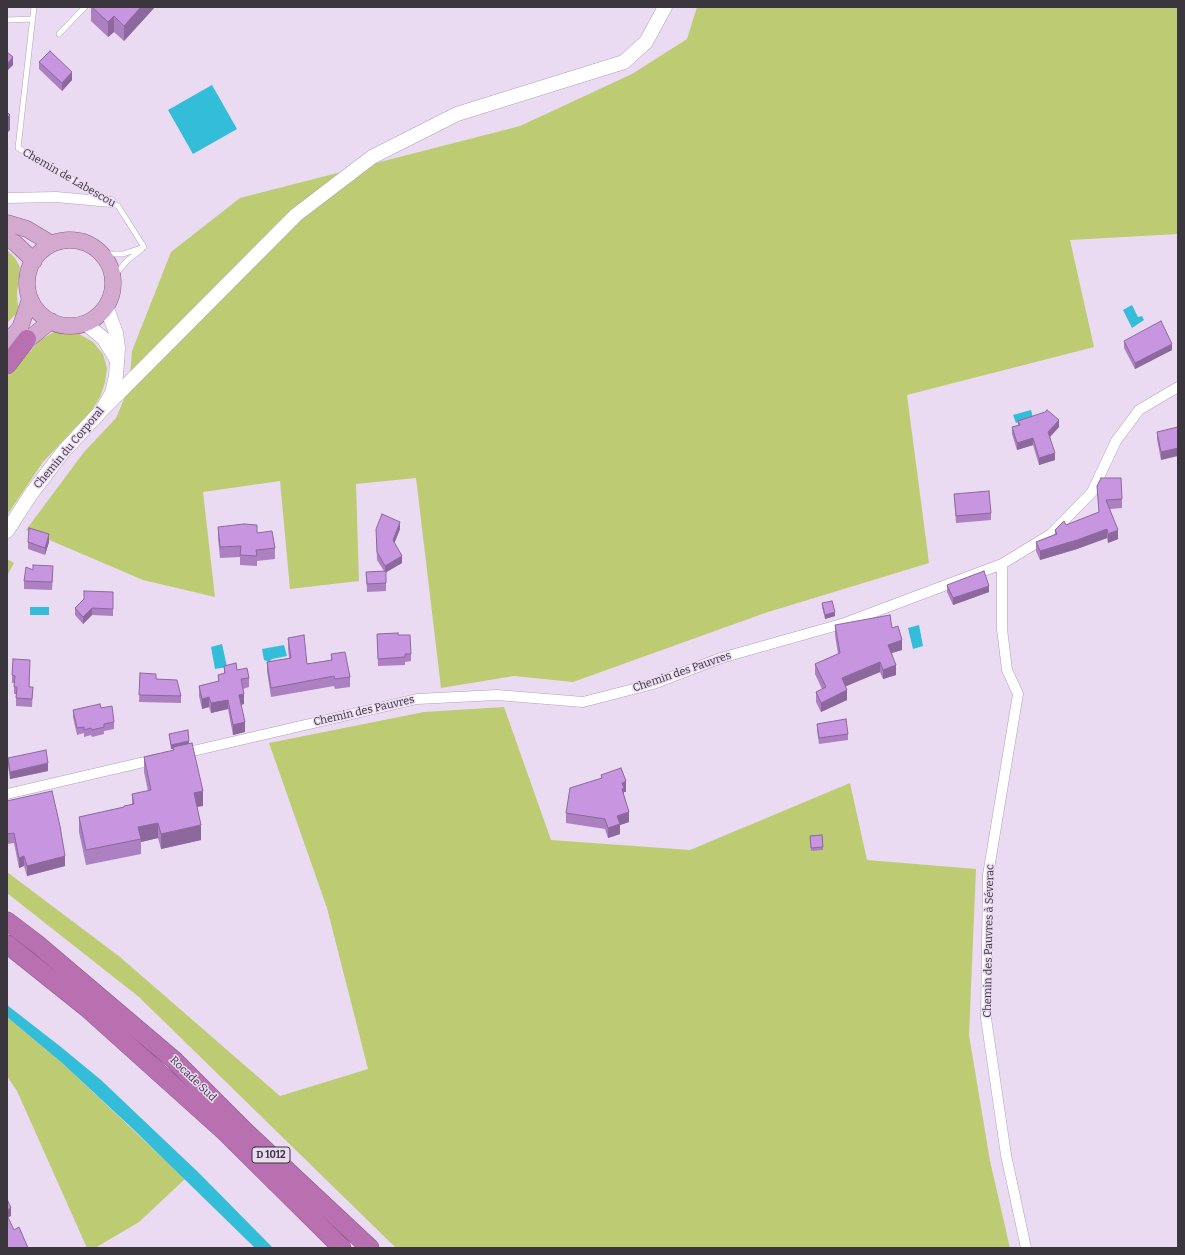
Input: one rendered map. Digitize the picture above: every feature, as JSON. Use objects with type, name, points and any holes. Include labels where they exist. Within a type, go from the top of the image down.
[{"type":"highway","points":[[7,365],[27,339]]},
{"type":"highway","points":[[7,912],[22,924],[36,943]]},
{"type":"highway","name":"Rocade Sud","points":[[7,921],[36,943],[174,1060],[246,1132],[370,1248]]},
{"type":"highway","name":"Rocade Sud","points":[[7,944],[87,1008],[225,1132],[342,1248]]},
{"type":"main road","points":[[7,223],[27,229],[52,244]]},
{"type":"main road","points":[[7,239],[34,261]]},
{"type":"main road","points":[[64,241],[76,241],[91,245],[97,250],[110,267],[113,280],[111,294],[106,306],[97,316],[85,323],[68,325],[51,321],[38,312],[30,298],[27,283],[28,275],[34,261],[42,251],[52,244],[64,241]]},
{"type":"main road","points":[[7,342],[20,328],[30,298]]},
{"type":"main road","points":[[7,358],[27,339],[51,321]]},
{"type":"street","points":[[102,410],[296,215],[372,157],[457,114],[624,62],[646,42],[666,7]]},
{"type":"street","points":[[7,198],[56,197],[111,202]]},
{"type":"street","name":"Chemin du Corporal","points":[[7,531],[31,494],[63,452],[102,410],[112,393],[116,376],[118,348],[116,333],[106,306]]},
{"type":"street","points":[[85,323],[104,339],[112,349],[117,360]]},
{"type":"street","name":"Chemin des Pauvres","points":[[7,794],[417,699],[496,695],[583,702],[653,684],[721,658],[845,623],[1002,564],[1051,534],[1092,492],[1116,441],[1139,410],[1178,387]]},
{"type":"street","name":"Chemin des Pauvres à Séverac","points":[[1002,564],[1002,629],[1007,670],[1018,694],[988,875],[986,1018],[1006,1155],[1026,1248]]},
{"type":"lane","name":"Chemin de Labescou","points":[[34,7],[18,148],[118,206],[144,247]]},
{"type":"lane","points":[[59,34],[84,7]]},
{"type":"lane","points":[[7,20],[33,19]]},
{"type":"lane","points":[[97,250],[110,254],[123,254],[144,247]]},
{"type":"lane","points":[[113,280],[128,260],[144,247]]},
{"type":"green space","points":[[697,7],[1178,7],[1178,234],[1070,240],[1094,347],[907,395],[929,563],[765,613],[573,682],[514,676],[441,688],[416,478],[356,484],[359,581],[290,589],[280,481],[203,492],[215,597],[143,580],[26,530],[84,452],[116,418],[129,387],[132,351],[171,252],[240,198],[520,126],[632,74],[687,39]]},
{"type":"green space","points":[[7,250],[15,258],[20,267],[17,294],[18,307],[16,314],[7,323]]},
{"type":"green space","points":[[54,332],[79,334],[93,342],[103,354],[107,368],[105,383],[100,397],[92,410],[43,462],[7,515],[7,377],[40,340]]},
{"type":"green space","points":[[7,559],[14,563],[7,576]]},
{"type":"green space","points":[[504,707],[551,840],[690,850],[850,783],[867,860],[976,869],[969,1035],[990,1161],[1010,1248],[396,1248],[139,997],[7,893],[7,872],[120,957],[280,1096],[368,1069],[327,908],[269,743],[424,712]]},
{"type":"green space","points":[[7,1017],[61,1062],[185,1179],[139,1222],[95,1248],[87,1248],[17,1091],[7,1076]]},
{"type":"water","points":[[212,85],[237,129],[193,154],[168,110]]},
{"type":"water","points":[[1132,305],[1138,317],[1142,316],[1144,320],[1132,328],[1123,310]]},
{"type":"water","points":[[1031,410],[1033,418],[1016,423],[1013,415]]},
{"type":"water","points":[[30,607],[49,607],[49,615],[30,615]]},
{"type":"water","points":[[919,625],[923,646],[913,649],[908,628]]},
{"type":"water","points":[[222,644],[227,667],[215,669],[211,647]]},
{"type":"water","points":[[284,645],[287,656],[272,659],[269,662],[264,660],[262,649]]},
{"type":"water","points":[[7,1005],[101,1080],[199,1173],[273,1248],[255,1248],[133,1129],[61,1062],[7,1017]]},
{"type":"building","points":[[92,7],[141,7],[124,26],[114,16],[108,22]]},
{"type":"building","points":[[50,51],[72,72],[62,83],[39,62]]},
{"type":"building","points":[[7,52],[13,57],[7,64]]},
{"type":"building","points":[[1161,321],[1172,344],[1135,363],[1124,341]]},
{"type":"building","points":[[1047,410],[1059,420],[1048,432],[1055,453],[1039,458],[1033,438],[1017,443],[1012,427],[1020,425],[1018,421]]},
{"type":"building","points":[[1178,427],[1178,448],[1161,452],[1157,432]]},
{"type":"building","points":[[1101,478],[1121,478],[1122,499],[1106,500],[1118,530],[1108,534],[1107,529],[1040,551],[1036,542],[1057,534],[1055,530],[1064,521],[1066,525],[1099,512],[1097,486]]},
{"type":"building","points":[[989,491],[991,513],[956,516],[954,494]]},
{"type":"building","points":[[382,514],[400,522],[393,540],[402,556],[385,566],[377,552],[376,529]]},
{"type":"building","points":[[244,524],[257,525],[257,533],[272,531],[275,548],[256,550],[257,556],[240,555],[241,546],[220,547],[218,527]]},
{"type":"building","points":[[29,528],[49,534],[45,548],[28,542]]},
{"type":"building","points":[[33,565],[53,566],[52,582],[24,581],[26,567],[33,570]]},
{"type":"building","points":[[386,571],[386,583],[367,584],[366,572]]},
{"type":"building","points":[[984,571],[989,586],[953,598],[947,585]]},
{"type":"building","points":[[84,591],[113,592],[113,609],[92,608],[83,617],[75,608],[84,599]]},
{"type":"building","points":[[832,601],[835,612],[825,615],[822,603]]},
{"type":"building","points":[[890,615],[892,628],[898,626],[902,640],[888,645],[896,665],[883,670],[880,662],[842,678],[847,690],[821,703],[816,692],[826,687],[815,664],[840,653],[835,625]]},
{"type":"building","points":[[398,633],[398,635],[410,635],[411,654],[405,654],[405,657],[378,659],[377,634]]},
{"type":"building","points":[[304,635],[307,664],[332,660],[331,654],[345,652],[350,677],[335,679],[334,676],[271,688],[267,662],[291,658],[288,638]]},
{"type":"building","points":[[13,659],[30,660],[29,687],[33,687],[32,699],[16,698],[17,687],[14,687],[15,676],[12,675]]},
{"type":"building","points":[[236,663],[237,670],[247,668],[249,678],[241,679],[244,694],[239,695],[245,722],[233,725],[228,700],[211,703],[209,697],[202,699],[199,686],[219,681],[218,675],[225,673],[224,666]]},
{"type":"building","points":[[140,673],[156,674],[156,679],[177,680],[181,696],[139,695]]},
{"type":"building","points":[[100,704],[101,708],[112,706],[114,722],[104,724],[104,727],[92,730],[91,728],[84,730],[84,727],[77,728],[73,710]]},
{"type":"building","points":[[846,719],[848,734],[819,738],[817,724]]},
{"type":"building","points":[[188,730],[189,741],[171,745],[169,734]]},
{"type":"building","points":[[192,743],[203,791],[194,793],[201,825],[161,834],[158,823],[138,827],[141,839],[86,850],[79,817],[134,804],[132,794],[151,790],[144,757],[174,750],[173,747]]},
{"type":"building","points":[[46,750],[48,763],[10,772],[8,758]]},
{"type":"building","points":[[621,768],[626,781],[622,783],[624,788],[622,789],[629,812],[617,816],[620,824],[608,828],[605,819],[566,813],[570,788],[602,778],[601,775]]},
{"type":"building","points":[[52,791],[65,856],[27,866],[24,856],[19,858],[14,833],[7,834],[7,801]]},
{"type":"building","points":[[822,835],[823,847],[811,848],[810,836]]},
{"type":"building","points":[[7,1199],[11,1208],[7,1210]]},
{"type":"building","points":[[7,1215],[14,1230],[19,1227],[28,1248],[7,1248]]}]
